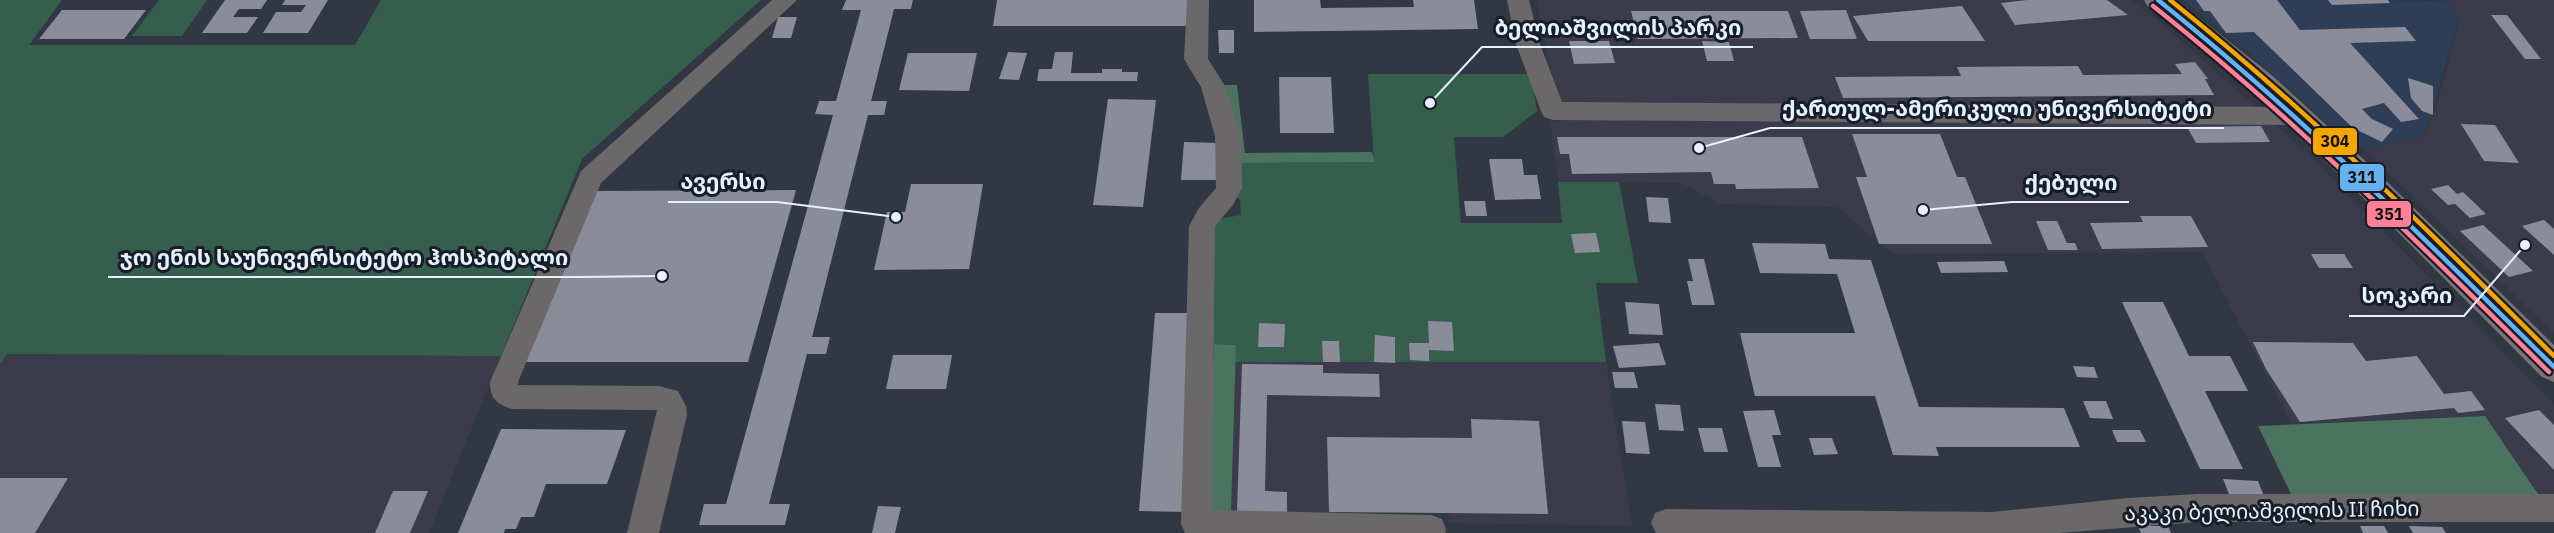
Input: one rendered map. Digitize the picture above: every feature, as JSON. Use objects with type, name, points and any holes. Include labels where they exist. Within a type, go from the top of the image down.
[{"type":"main road","points":[[2158,0],[2198,30],[2297,116],[2554,367]]},
{"type":"street","points":[[644,533],[672,415],[668,400],[659,398],[512,398],[504,392],[504,382],[590,178],[786,0]]},
{"type":"street","points":[[1198,0],[1196,59],[1213,86],[1228,135],[1229,188],[1228,195],[1210,213],[1202,226],[1196,524],[1431,529]]},
{"type":"street","points":[[1518,0],[1528,44],[1553,111],[2297,116]]},
{"type":"street","name":"აკაკი ბელიაშვილის II ჩიხი","points":[[1666,523],[1992,526],[2128,512],[2198,508],[2554,508]]},
{"type":"shaded area","points":[[1537,0],[2129,0],[2156,18],[2308,154],[2554,404],[2554,517],[2485,416],[2291,423],[2202,252],[1892,254],[1837,207],[1721,204],[1681,183],[1558,182],[1550,122],[1560,122]]},
{"type":"shaded area","points":[[2183,0],[2448,1],[2460,17],[2424,137],[2364,149],[2349,142],[2237,43]]},
{"type":"shaded area","points":[[2447,0],[2554,0],[2554,333],[2364,149],[2424,137],[2436,108],[2460,18]]},
{"type":"shaded area","points":[[7,354],[501,356],[429,533],[0,533],[0,364]]},
{"type":"shaded area","points":[[1235,362],[1606,362],[1632,526],[1449,523],[1448,512],[1231,513]]},
{"type":"green space","points":[[0,0],[62,0],[29,45],[355,45],[381,0],[761,0],[582,159],[501,356],[7,354],[0,364]]},
{"type":"green space","points":[[159,0],[207,0],[182,36],[132,36]]},
{"type":"green space","points":[[1368,74],[1531,74],[1537,111],[1503,137],[1454,137],[1461,223],[1562,223],[1558,182],[1619,182],[1638,283],[1596,283],[1606,362],[1235,362],[1236,345],[1214,344],[1213,220],[1241,215],[1240,200],[1235,194],[1237,163],[1374,162]]},
{"type":"green space","points":[[1220,85],[1237,85],[1245,153],[1372,152],[1375,162],[1237,163]]},
{"type":"green space","points":[[1214,344],[1236,345],[1231,513],[1207,514]]},
{"type":"green space","points":[[2485,416],[2540,497],[2292,496],[2258,426]]},
{"type":"building","points":[[225,0],[267,0],[261,9],[239,9],[233,17],[258,17],[247,33],[202,33]]},
{"type":"building","points":[[285,0],[328,0],[308,33],[263,33],[276,12],[301,12],[306,5],[282,5]]},
{"type":"building","points":[[846,0],[913,0],[911,9],[894,9],[871,101],[887,101],[884,115],[868,115],[812,337],[830,337],[826,354],[807,354],[769,504],[790,504],[785,525],[699,525],[704,504],[726,504],[833,115],[815,114],[819,101],[836,101],[861,10],[842,10]]},
{"type":"building","points":[[997,0],[1191,0],[1189,26],[993,26]]},
{"type":"building","points":[[1254,0],[1320,0],[1321,8],[1414,7],[1413,0],[1474,0],[1478,29],[1254,32]]},
{"type":"building","points":[[2027,0],[2107,0],[2128,15],[2015,25],[2001,3]]},
{"type":"building","points":[[2196,0],[2277,0],[2300,30],[2405,27],[2416,41],[2350,43],[2419,119],[2401,122],[2384,103],[2362,109],[2372,119],[2393,129],[2382,142],[2353,128],[2254,32],[2226,33],[2210,11],[2204,11]]},
{"type":"building","points":[[2328,0],[2388,0],[2390,3],[2332,5]]},
{"type":"building","points":[[1962,6],[1985,41],[1868,41],[1853,16]]},
{"type":"building","points":[[62,10],[146,10],[124,39],[39,39]]},
{"type":"building","points":[[1846,10],[1857,39],[1810,39],[1800,11]]},
{"type":"building","points":[[1631,11],[1788,11],[1798,38],[1638,39]]},
{"type":"building","points":[[2491,15],[2507,15],[2541,59],[2525,59]]},
{"type":"building","points":[[778,17],[797,17],[791,38],[772,38]]},
{"type":"building","points":[[1218,30],[1234,30],[1234,53],[1219,53]]},
{"type":"building","points":[[1569,41],[1609,41],[1615,63],[1574,64]]},
{"type":"building","points":[[1702,41],[1729,42],[1734,61],[1707,61]]},
{"type":"building","points":[[1008,52],[1027,53],[1019,80],[999,79]]},
{"type":"building","points":[[1055,52],[1073,52],[1071,73],[1102,73],[1102,69],[1122,69],[1122,72],[1138,72],[1137,81],[1037,81],[1039,69],[1052,69]]},
{"type":"building","points":[[908,53],[977,53],[969,91],[899,90]]},
{"type":"building","points":[[2195,62],[2208,79],[2205,79],[2214,95],[1843,98],[1835,77],[1961,76],[1957,67],[2078,66],[2083,75],[2182,74],[2175,64]]},
{"type":"building","points":[[1279,77],[1331,77],[1334,133],[1280,133]]},
{"type":"building","points":[[2408,78],[2433,86],[2433,115],[2422,111],[2411,98]]},
{"type":"building","points":[[1108,99],[1156,100],[1143,207],[1093,205]]},
{"type":"building","points":[[2461,124],[2495,125],[2519,163],[2484,161]]},
{"type":"building","points":[[2261,126],[2270,142],[2196,143],[2187,127]]},
{"type":"building","points":[[1852,134],[1940,134],[1957,177],[1965,177],[1992,244],[1879,244],[1856,177],[1867,177]]},
{"type":"building","points":[[1557,137],[1802,137],[1819,188],[1736,189],[1735,184],[1714,184],[1711,172],[1572,174],[1569,154],[1560,154]]},
{"type":"building","points":[[1184,142],[1220,143],[1218,180],[1181,180]]},
{"type":"building","points":[[1489,159],[1522,159],[1524,175],[1537,175],[1541,199],[1495,200]]},
{"type":"building","points":[[911,184],[983,184],[969,269],[874,270],[887,212],[905,212]]},
{"type":"building","points":[[2448,185],[2457,194],[2463,192],[2486,214],[2470,218],[2455,204],[2448,205],[2431,189]]},
{"type":"building","points":[[796,190],[748,362],[517,362],[586,191]]},
{"type":"building","points":[[1646,197],[1668,198],[1671,223],[1649,222]]},
{"type":"building","points":[[1464,201],[1485,201],[1487,216],[1466,216]]},
{"type":"building","points":[[2140,216],[2191,216],[2208,247],[2102,249],[2090,223],[2143,222]]},
{"type":"building","points":[[2544,220],[2554,229],[2554,255],[2522,226]]},
{"type":"building","points":[[2036,221],[2057,221],[2067,243],[2075,243],[2078,250],[2048,250]]},
{"type":"building","points":[[2483,225],[2533,271],[2509,277],[2460,231]]},
{"type":"building","points":[[1596,233],[1600,252],[1575,253],[1571,234]]},
{"type":"building","points":[[1752,243],[1825,244],[1829,259],[1871,260],[1919,407],[2064,408],[2080,447],[1936,447],[1939,456],[1893,455],[1875,396],[1755,396],[1740,333],[1855,333],[1837,274],[1760,273]]},
{"type":"building","points":[[2311,254],[2344,254],[2353,268],[2319,268]]},
{"type":"building","points":[[1688,259],[1704,259],[1715,305],[1692,305],[1687,281],[1693,281]]},
{"type":"building","points":[[2004,261],[2008,272],[1941,273],[1937,262]]},
{"type":"building","points":[[1625,302],[1659,304],[1663,335],[1629,334]]},
{"type":"building","points":[[2122,302],[2163,302],[2189,356],[2230,356],[2248,391],[2205,391],[2243,469],[2200,469]]},
{"type":"building","points":[[1155,313],[1197,313],[1185,512],[1139,511]]},
{"type":"building","points":[[1428,321],[1452,322],[1454,351],[1429,350],[1429,361],[1410,360],[1409,343],[1429,343]]},
{"type":"building","points":[[1259,323],[1285,324],[1284,347],[1258,347]]},
{"type":"building","points":[[1375,335],[1395,337],[1395,363],[1374,362]]},
{"type":"building","points":[[1322,341],[1339,341],[1340,362],[1323,362]]},
{"type":"building","points":[[2253,342],[2353,343],[2366,361],[2417,356],[2444,394],[2471,391],[2485,410],[2458,413],[2454,408],[2300,422],[2266,369]]},
{"type":"building","points":[[1659,343],[1666,365],[1619,368],[1613,346]]},
{"type":"building","points":[[893,355],[952,355],[946,389],[886,389]]},
{"type":"building","points":[[1242,364],[1323,365],[1323,373],[1379,374],[1380,397],[1267,395],[1265,491],[1287,492],[1287,512],[1237,511]]},
{"type":"building","points":[[2073,366],[2094,367],[2098,378],[2077,377]]},
{"type":"building","points":[[1612,372],[1634,372],[1638,388],[1615,388]]},
{"type":"building","points":[[2083,401],[2106,401],[2113,419],[2090,418]]},
{"type":"building","points":[[1655,404],[1680,405],[1684,431],[1659,430]]},
{"type":"building","points":[[1774,410],[1781,435],[1772,435],[1781,467],[1758,467],[1743,411]]},
{"type":"building","points":[[2539,410],[2554,425],[2554,470],[2505,418]]},
{"type":"building","points":[[1471,419],[1539,421],[1548,514],[1329,512],[1327,437],[1472,438]]},
{"type":"building","points":[[1622,421],[1645,422],[1650,454],[1626,453]]},
{"type":"building","points":[[1698,428],[1722,428],[1728,452],[1704,452]]},
{"type":"building","points":[[501,429],[626,430],[607,484],[546,484],[534,517],[521,517],[516,529],[505,529],[504,533],[458,533]]},
{"type":"building","points":[[2112,430],[2140,430],[2146,442],[2117,442]]},
{"type":"building","points":[[1809,438],[1832,438],[1838,454],[1814,455]]},
{"type":"building","points":[[0,478],[68,478],[35,533],[0,533]]},
{"type":"building","points":[[2223,479],[2258,481],[2264,496],[2229,494]]},
{"type":"building","points":[[393,491],[428,491],[410,533],[375,533]]},
{"type":"building","points":[[878,506],[901,507],[895,533],[872,533]]},
{"type":"building","points":[[2138,526],[2168,526],[2171,533],[2141,533]]},
{"type":"building","points":[[2360,526],[2384,526],[2388,533],[2363,533]]},
{"type":"building","points":[[2409,526],[2442,527],[2446,533],[2413,533]]},
{"type":"transit line","name":"311","points":[[2158,0],[2262,86],[2362,177],[2554,367]]},
{"type":"transit line","name":"304","points":[[2170,0],[2271,83],[2320,127],[2554,356]]},
{"type":"transit line","name":"351","points":[[2153,6],[2206,48],[2308,137],[2549,372]]},
{"type":"place","name":"ბელიაშვილის პარკი","points":[[1430,103]]},
{"type":"place","name":"ქართულ-ამერიკული უნივერსიტეტი","points":[[1699,148]]},
{"type":"place","name":"ქებული","points":[[1923,210]]},
{"type":"place","name":"ავერსი","points":[[896,217]]},
{"type":"place","name":"სოკარი","points":[[2525,245]]},
{"type":"place","name":"ჯო ენის საუნივერსიტეტო ჰოსპიტალი","points":[[662,276]]}]
